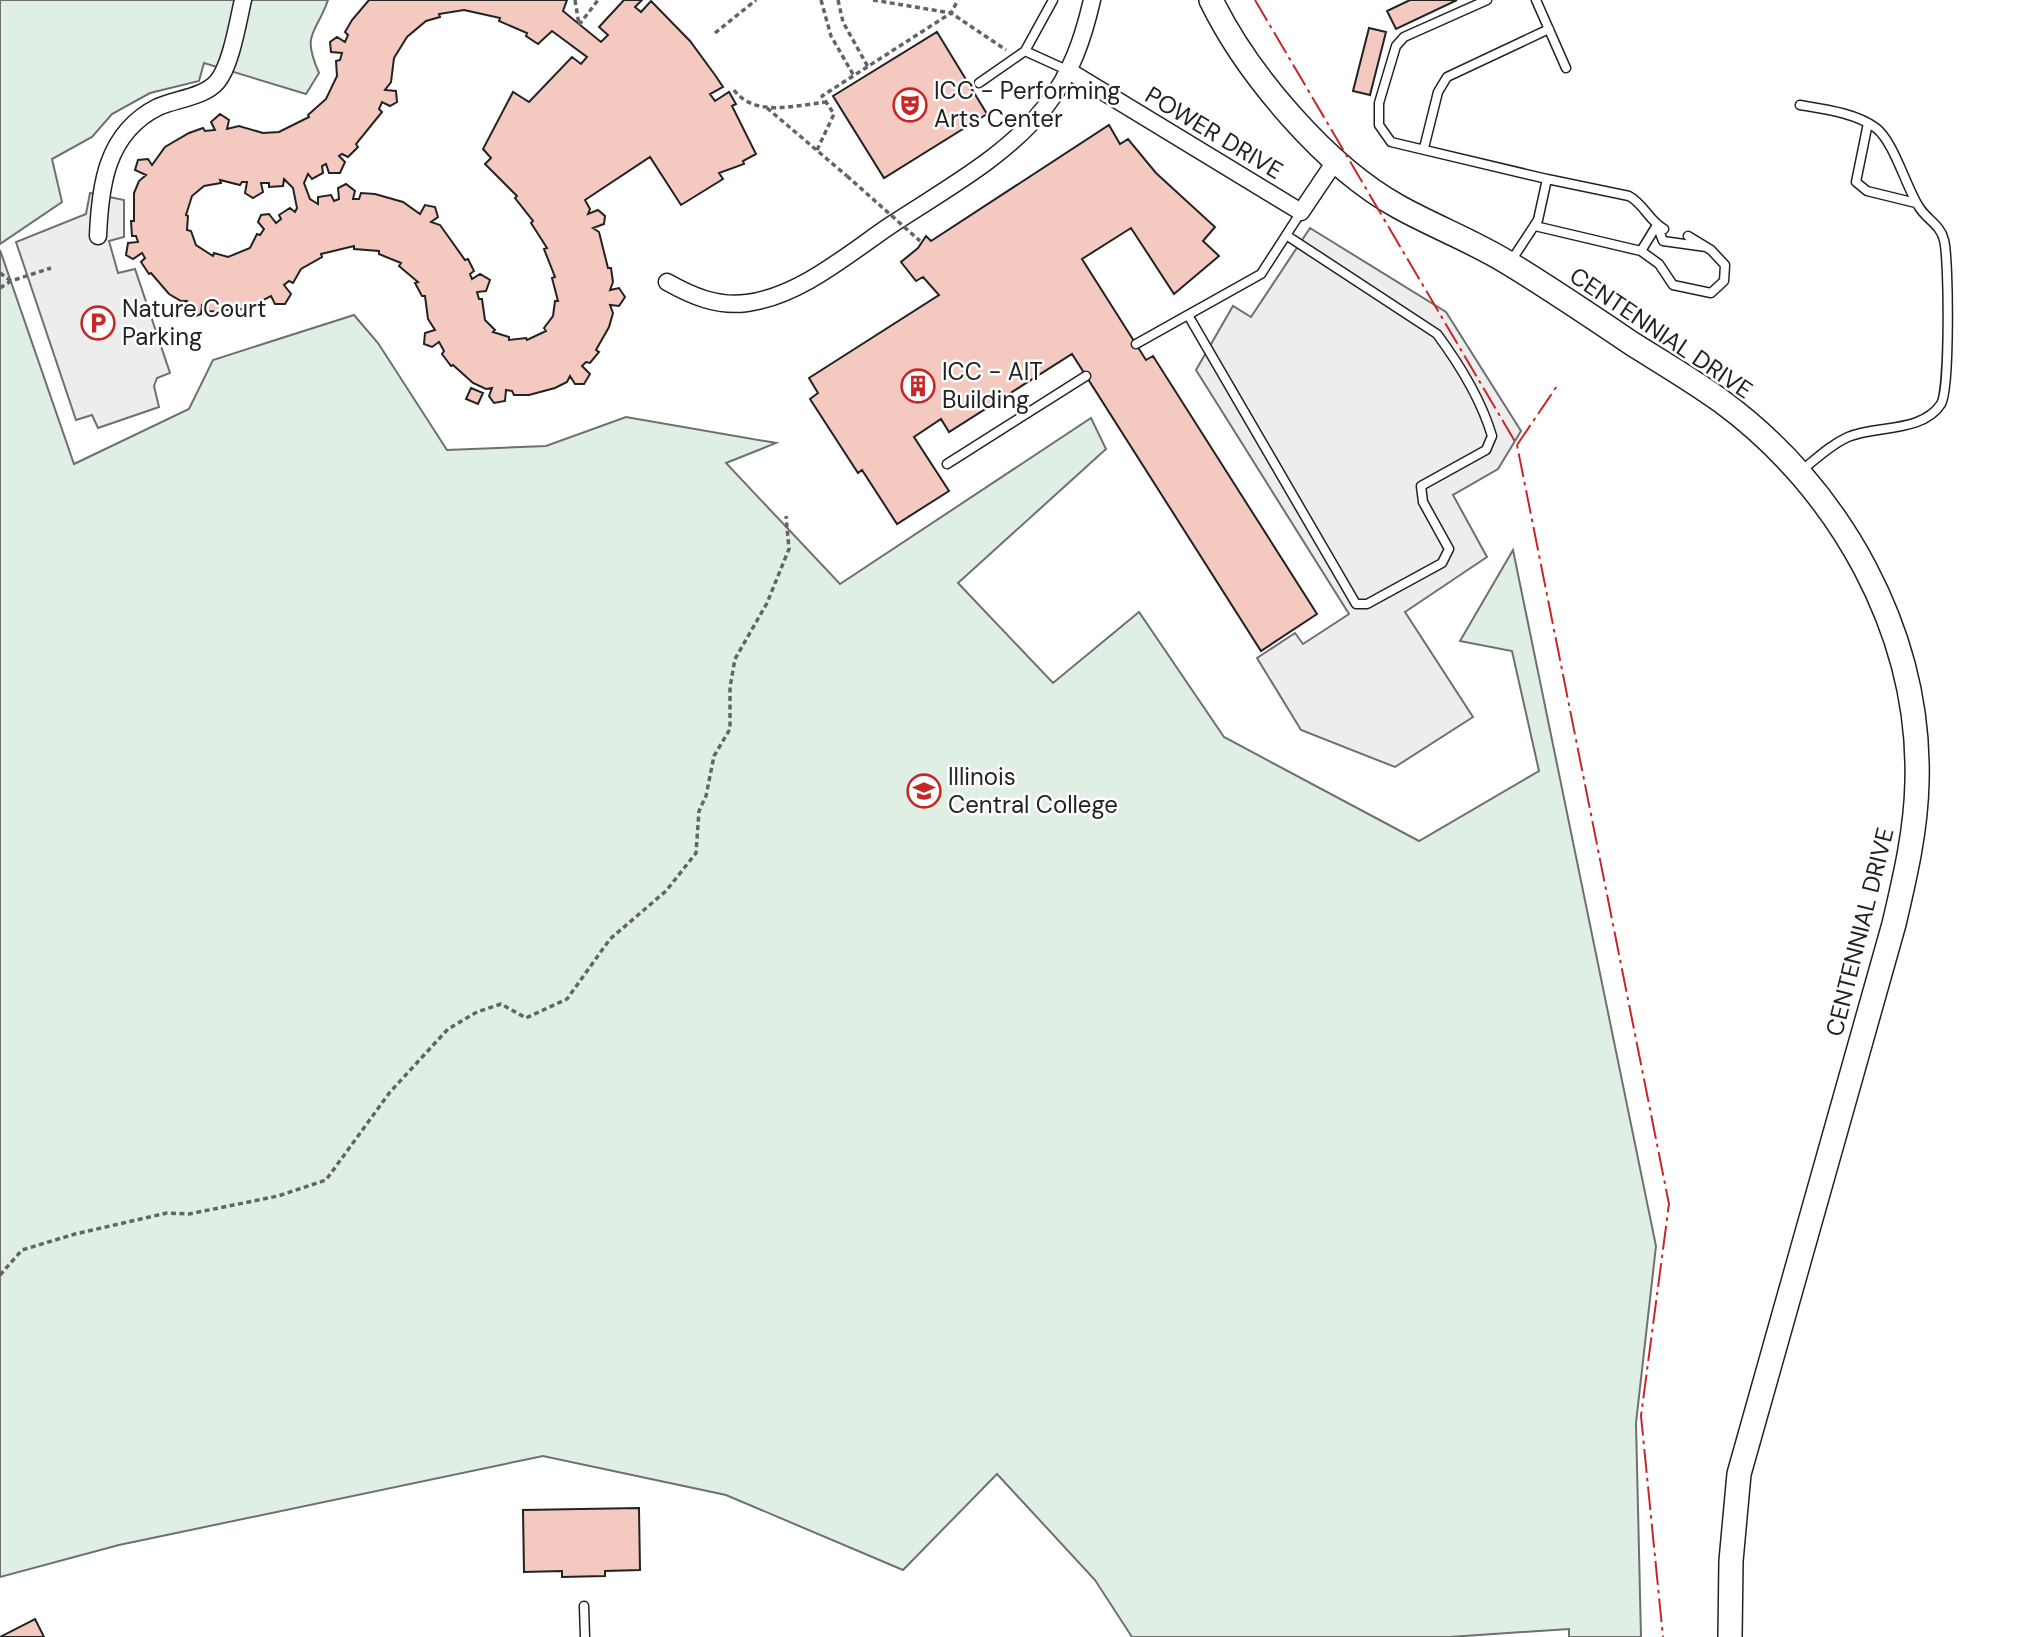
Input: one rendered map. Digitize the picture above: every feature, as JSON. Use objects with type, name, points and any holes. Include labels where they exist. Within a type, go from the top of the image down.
[{"type":"main road","name":"CENTENNIAL DRIVE","points":[[1211,0],[1228,34],[1282,104],[1336,160],[1395,205],[1510,263],[1722,401],[1798,473],[1835,517],[1866,568],[1902,658],[1915,726],[1917,782],[1912,843],[1894,924],[1739,1474],[1731,1561],[1730,1637]]},
{"type":"street","points":[[98,236],[102,177],[116,147],[131,128],[157,108],[217,83],[225,68],[243,0]]},
{"type":"street","points":[[667,282],[701,300],[728,304],[772,298],[799,284],[999,152],[1046,106],[1069,71],[1082,41],[1092,0]]},
{"type":"street","name":"POWER DRIVE","points":[[1069,71],[1301,212]]},
{"type":"street","points":[[1301,212],[1336,160]]},
{"type":"lane","points":[[979,83],[1025,51],[1052,0]]},
{"type":"lane","points":[[1487,0],[1404,37],[1392,53],[1379,103],[1379,125],[1391,142],[1629,196],[1638,201],[1660,227],[1663,241],[1706,247]]},
{"type":"lane","points":[[1536,0],[1566,68]]},
{"type":"lane","points":[[1424,148],[1437,92],[1447,77],[1549,29]]},
{"type":"lane","points":[[1025,51],[1069,71]]},
{"type":"lane","points":[[1798,473],[1832,446],[1851,436],[1923,419],[1940,405],[1945,396],[1944,241],[1939,227],[1916,202],[1882,134],[1868,123],[1800,105]]},
{"type":"lane","points":[[1868,123],[1856,182],[1867,191],[1916,202]]},
{"type":"lane","points":[[1510,263],[1535,226],[1547,179]]},
{"type":"lane","points":[[1136,344],[1261,274],[1301,212]]},
{"type":"lane","points":[[1535,226],[1641,251],[1658,264],[1673,285],[1707,293],[1717,289],[1726,274],[1725,265],[1706,247],[1688,236]]},
{"type":"lane","points":[[1641,251],[1660,227]]},
{"type":"lane","points":[[1188,314],[1356,604],[1367,604],[1442,563],[1449,548],[1423,502],[1421,486],[1486,450],[1492,436],[1485,413],[1454,357],[1437,334],[1286,235]]},
{"type":"lane","points":[[947,464],[1086,376]]},
{"type":"lane","points":[[584,1606],[585,1637]]},
{"type":"path","points":[[575,0],[579,25],[598,0]]},
{"type":"path","points":[[715,33],[756,0]]},
{"type":"path","points":[[821,0],[831,36],[854,76]]},
{"type":"path","points":[[838,0],[843,22],[869,67]]},
{"type":"path","points":[[873,0],[951,13],[1017,57]]},
{"type":"path","points":[[817,150],[834,114],[822,96],[951,13],[958,0]]},
{"type":"path","points":[[734,90],[742,101],[767,108],[827,102]]},
{"type":"path","points":[[767,108],[920,241]]},
{"type":"path","points":[[0,288],[11,281],[51,268]]},
{"type":"path","points":[[0,273],[11,281]]},
{"type":"path","points":[[0,1275],[22,1250],[75,1234],[167,1213],[189,1214],[278,1196],[326,1180],[390,1092],[448,1029],[477,1012],[501,1004],[526,1018],[567,999],[610,939],[666,891],[696,853],[699,811],[706,796],[714,756],[730,729],[730,687],[736,659],[767,603],[789,550],[786,516]]},
{"type":"green space","points":[[0,0],[328,0],[311,41],[319,73],[306,94],[204,63],[199,81],[150,93],[112,114],[92,137],[52,159],[62,202],[0,244]]},
{"type":"green space","name":"Illinois Central College","points":[[0,250],[74,464],[189,409],[213,360],[354,315],[378,343],[447,450],[546,446],[626,417],[776,443],[726,463],[840,584],[1091,418],[1106,449],[958,583],[1053,683],[1139,612],[1224,737],[1419,841],[1539,771],[1512,651],[1460,641],[1513,550],[1656,1246],[1636,1423],[1641,1637],[1569,1637],[1569,1629],[1449,1637],[1132,1637],[1095,1580],[997,1474],[903,1570],[726,1495],[543,1456],[119,1545],[0,1577]]},
{"type":"shaded area","name":"Nature Court Parking","points":[[90,193],[124,200],[124,237],[109,241],[118,273],[135,269],[170,373],[157,378],[154,386],[159,407],[98,428],[92,415],[76,420],[16,242],[86,214]]},
{"type":"shaded area","points":[[1310,228],[1446,312],[1521,431],[1498,469],[1453,495],[1487,557],[1405,612],[1473,717],[1395,767],[1301,730],[1257,658],[1295,633],[1303,644],[1349,614],[1196,370],[1233,306],[1251,317]]},
{"type":"building","points":[[369,0],[567,0],[563,11],[601,42],[608,35],[599,27],[624,0],[642,0],[635,7],[641,12],[651,1],[690,41],[723,87],[710,94],[715,101],[729,92],[736,104],[732,106],[756,154],[743,161],[744,164],[719,173],[723,179],[681,205],[650,157],[585,200],[590,209],[588,214],[598,210],[605,216],[604,224],[593,228],[599,232],[608,268],[611,268],[613,282],[610,290],[619,288],[625,297],[619,306],[610,305],[613,313],[609,327],[596,350],[599,352],[590,363],[586,362],[582,366],[590,374],[584,384],[575,384],[570,376],[567,382],[555,388],[529,395],[514,395],[512,391],[506,390],[505,401],[494,403],[489,396],[492,388],[486,389],[473,383],[451,366],[442,354],[444,351],[439,342],[432,347],[424,344],[425,333],[435,330],[428,319],[425,296],[422,296],[415,283],[418,282],[399,266],[401,263],[379,254],[379,251],[354,249],[354,246],[321,254],[322,257],[301,269],[293,283],[289,281],[284,285],[291,294],[285,304],[275,304],[271,296],[263,300],[263,304],[249,309],[207,311],[207,306],[202,305],[201,314],[193,317],[184,310],[187,301],[181,301],[169,294],[151,273],[149,274],[141,262],[145,258],[142,253],[133,259],[126,255],[128,243],[138,242],[136,236],[132,236],[134,193],[139,181],[146,175],[135,170],[138,160],[148,159],[152,165],[165,147],[189,133],[203,128],[205,131],[215,130],[211,122],[220,114],[229,120],[227,129],[239,126],[263,133],[279,132],[309,117],[308,115],[326,99],[337,76],[336,61],[340,60],[342,53],[331,52],[330,42],[337,37],[345,42],[348,35],[345,32]],"holes":[[[464,10],[500,18],[499,21],[527,33],[526,36],[538,44],[552,31],[587,57],[581,64],[572,57],[529,102],[513,92],[483,149],[491,158],[485,164],[517,196],[515,198],[533,221],[531,223],[547,248],[544,249],[555,277],[552,278],[558,301],[555,301],[553,316],[544,328],[546,331],[527,340],[509,340],[509,337],[493,332],[495,330],[485,320],[482,299],[479,299],[477,292],[486,291],[490,280],[480,274],[472,279],[470,274],[474,271],[468,259],[465,260],[440,225],[431,222],[438,217],[435,207],[425,205],[420,214],[403,202],[375,194],[361,193],[359,199],[353,199],[355,191],[346,184],[338,188],[339,199],[334,201],[331,195],[318,197],[318,204],[310,199],[304,183],[308,174],[312,179],[323,173],[322,166],[326,164],[329,173],[340,173],[345,162],[339,156],[342,154],[348,157],[358,147],[356,144],[382,112],[379,109],[382,102],[390,106],[397,102],[396,91],[385,90],[391,82],[394,58],[407,37],[426,21],[440,17],[439,14]],[[284,179],[293,188],[297,208],[295,212],[290,208],[279,215],[281,219],[276,223],[269,214],[261,215],[258,222],[264,229],[260,235],[257,234],[250,248],[228,257],[214,253],[213,256],[196,245],[191,231],[187,230],[186,215],[192,196],[204,186],[221,183],[220,180],[240,185],[247,182],[245,193],[253,198],[263,192],[261,183],[269,183],[269,187],[283,186]]]},
{"type":"building","points":[[1410,0],[1457,0],[1396,29],[1387,11]]},
{"type":"building","points":[[1369,28],[1386,32],[1370,95],[1353,91]]},
{"type":"building","name":"ICC - Performing Arts Center","points":[[937,32],[987,114],[884,178],[833,96]]},
{"type":"building","name":"ICC - AIT Building","points":[[1109,125],[1120,144],[1128,139],[1156,173],[1215,227],[1203,241],[1219,256],[1174,294],[1131,228],[1082,259],[1146,360],[1153,356],[1317,614],[1261,651],[1072,354],[949,432],[941,419],[914,437],[949,491],[897,524],[862,470],[858,473],[810,399],[818,393],[809,378],[939,295],[923,277],[916,281],[901,262],[918,248],[926,236],[931,241]]},
{"type":"building","points":[[471,388],[483,393],[478,404],[466,399]]},
{"type":"building","points":[[639,1508],[640,1570],[605,1571],[605,1576],[562,1577],[562,1571],[524,1572],[523,1510]]},
{"type":"building","points":[[35,1619],[44,1637],[0,1637]]},
{"type":"power","points":[[1255,0],[1517,445],[1669,1204],[1641,1416],[1663,1637]]},
{"type":"power","points":[[1517,445],[1557,386]]},
{"type":"place","name":"ICC - Performing Arts Center","points":[[910,105]]},
{"type":"place","name":"Nature Court Parking","points":[[98,323]]},
{"type":"place","name":"ICC - AIT Building","points":[[918,386]]},
{"type":"place","name":"Illinois Central College","points":[[924,791]]}]
